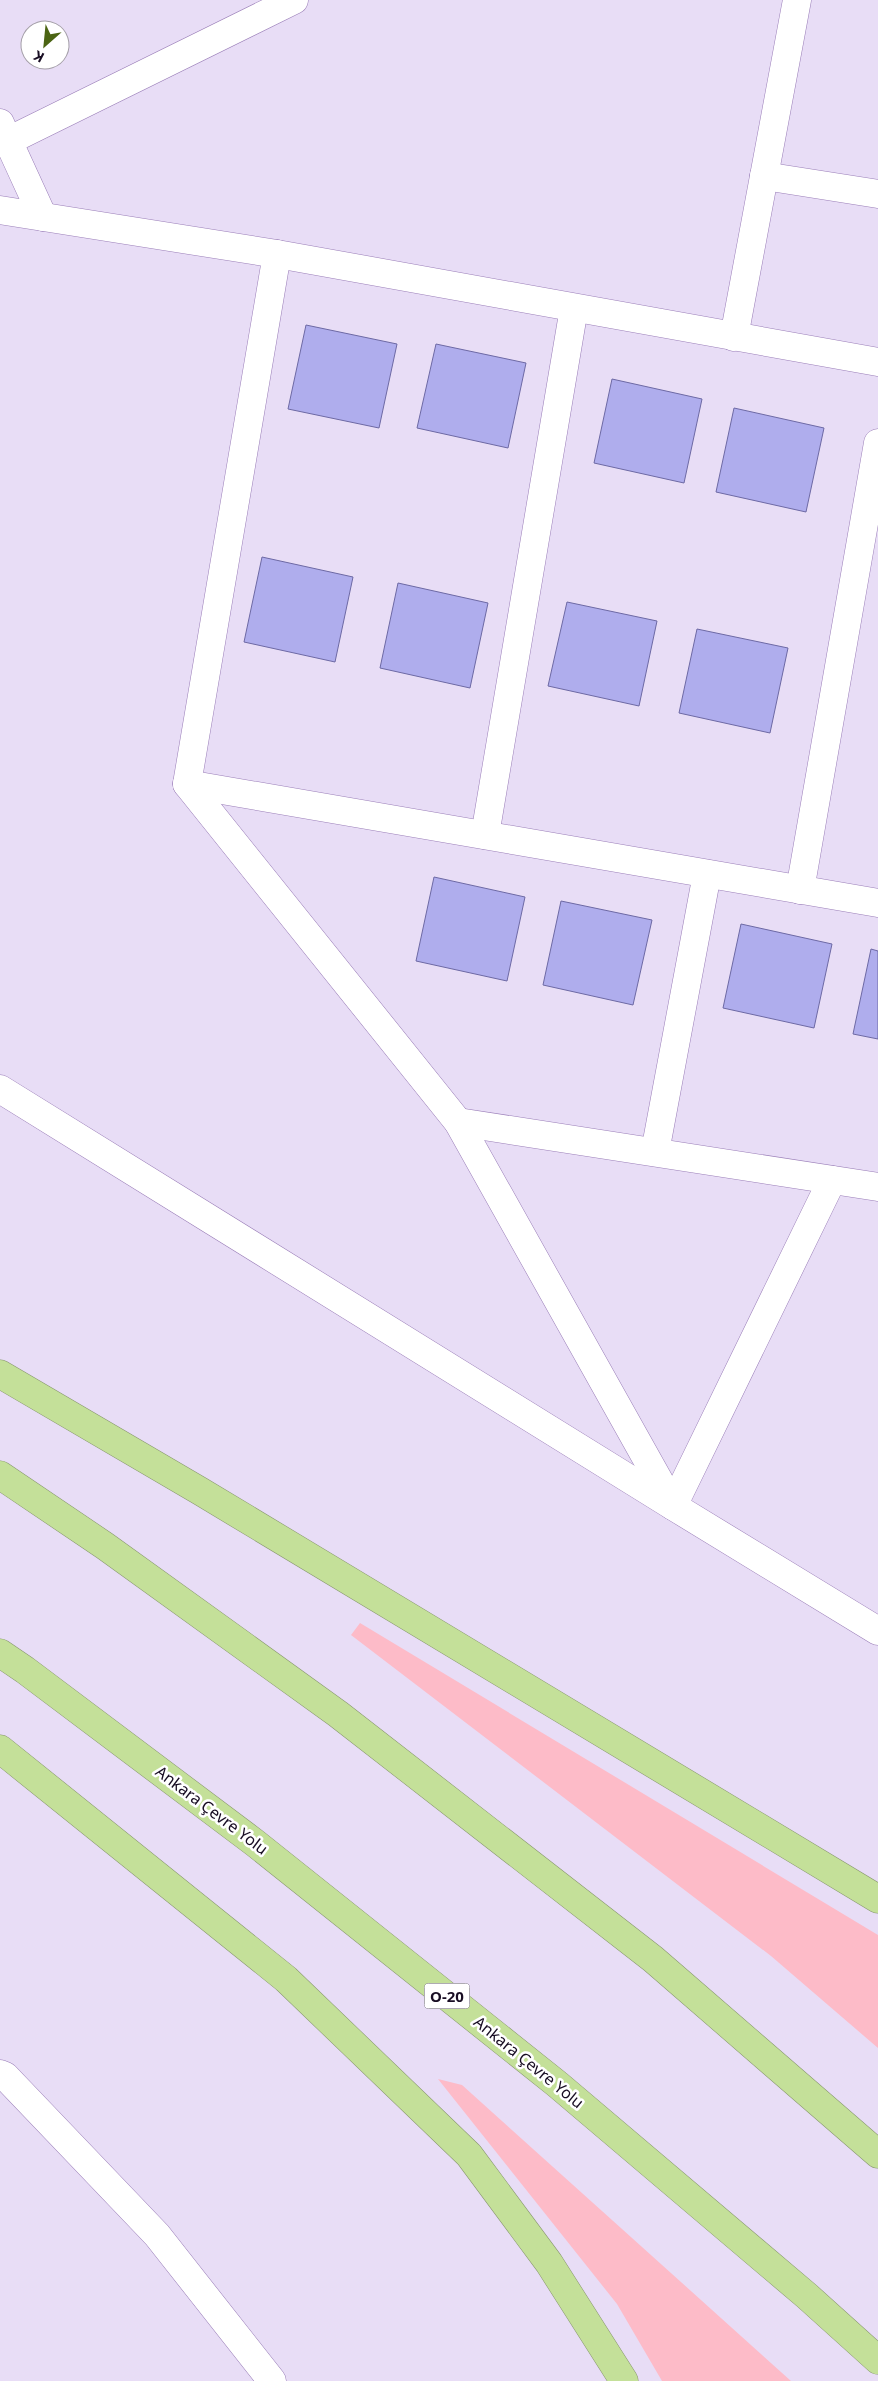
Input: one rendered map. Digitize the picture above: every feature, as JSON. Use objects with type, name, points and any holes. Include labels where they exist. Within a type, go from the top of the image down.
[{"type":"highway","points":[[0,1374],[200,1491],[878,1899]]},
{"type":"highway","points":[[0,1475],[105,1546],[338,1714],[653,1959],[878,2154]]},
{"type":"highway","name":"Ankara Çevre Yolu","points":[[0,1654],[33,1676],[255,1843],[550,2078],[807,2296],[878,2360]]},
{"type":"highway","points":[[0,1749],[286,1979],[469,2155],[550,2263],[624,2381]]},
{"type":"street","points":[[43,217],[4,132],[294,0]]},
{"type":"street","points":[[734,337],[797,0]]},
{"type":"street","points":[[764,176],[878,194]]},
{"type":"street","points":[[0,210],[277,254],[878,362]]},
{"type":"street","points":[[277,254],[187,784],[458,1122],[673,1506]]},
{"type":"street","points":[[485,835],[574,308]]},
{"type":"street","points":[[800,890],[878,443]]},
{"type":"street","points":[[187,784],[878,903]]},
{"type":"street","points":[[655,1152],[707,874]]},
{"type":"street","points":[[0,1089],[878,1631]]},
{"type":"street","points":[[458,1122],[878,1187]]},
{"type":"street","points":[[673,1506],[832,1180]]},
{"type":"street","points":[[0,2074],[5,2076],[157,2235],[272,2381]]},
{"type":"shaded area","points":[[360,1623],[878,1935],[878,2048],[771,1956],[351,1635]]},
{"type":"shaded area","points":[[438,2079],[462,2085],[791,2381],[662,2381],[617,2304]]},
{"type":"building","points":[[306,325],[397,344],[379,428],[288,409]]},
{"type":"building","points":[[436,344],[526,363],[508,448],[417,428]]},
{"type":"building","points":[[612,379],[702,399],[684,483],[594,463]]},
{"type":"building","points":[[734,408],[824,428],[806,512],[716,492]]},
{"type":"building","points":[[262,557],[353,577],[335,662],[244,642]]},
{"type":"building","points":[[398,583],[488,603],[470,688],[380,668]]},
{"type":"building","points":[[567,602],[657,621],[639,706],[548,686]]},
{"type":"building","points":[[697,629],[788,648],[770,733],[679,713]]},
{"type":"building","points":[[434,877],[525,897],[507,981],[416,961]]},
{"type":"building","points":[[561,901],[652,920],[633,1005],[543,985]]},
{"type":"building","points":[[741,924],[832,944],[814,1028],[723,1008]]},
{"type":"building","points":[[871,949],[878,951],[878,1039],[853,1034]]}]
